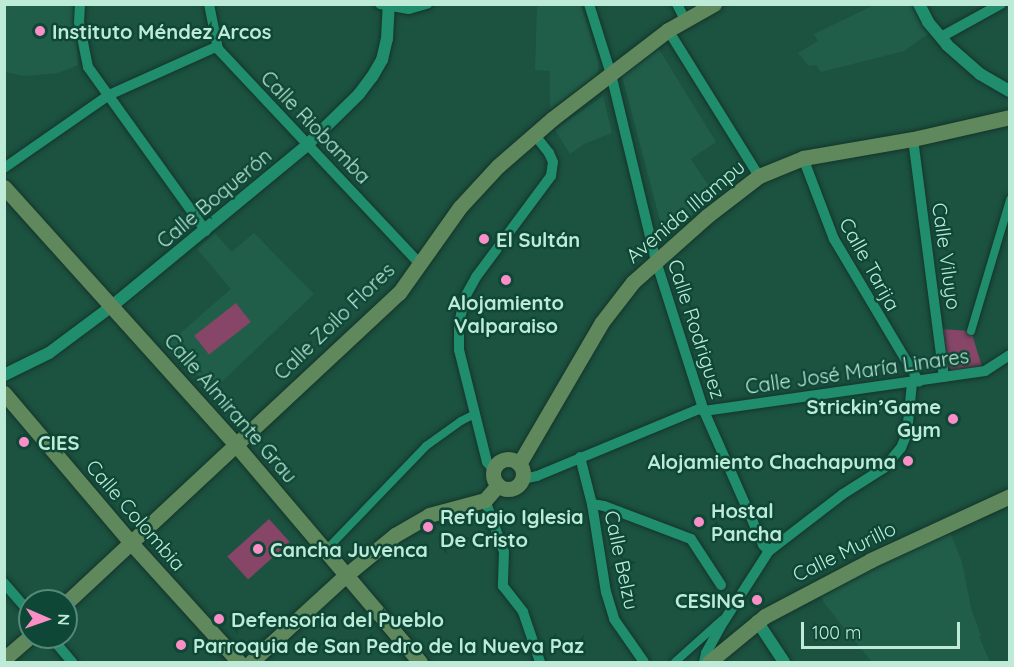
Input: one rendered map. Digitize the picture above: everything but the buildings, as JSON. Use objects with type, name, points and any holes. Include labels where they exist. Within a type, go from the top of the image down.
[{"type":"main road","name":"Calle Zoilo Flores","points":[[78,592],[399,293],[460,207],[498,166],[534,134],[668,30],[714,4]]},
{"type":"main road","name":"Avenida Illampu","points":[[519,464],[602,322],[633,282],[759,176],[803,158],[913,139],[1010,117]]},
{"type":"main road","name":"Calle Almirante Grau","points":[[4,187],[327,549],[345,576],[420,663]]},
{"type":"main road","name":"Calle Colombia","points":[[4,393],[131,543],[239,663]]},
{"type":"main road","points":[[251,663],[345,576],[395,535],[429,515],[485,501],[496,477],[505,460],[519,464],[522,471],[522,479],[514,488],[502,488],[496,477]]},
{"type":"main road","name":"Calle Murillo","points":[[709,663],[757,621],[871,560],[1010,496]]},
{"type":"main road","points":[[4,659],[18,647]]},
{"type":"street","points":[[80,4],[79,22],[88,67],[206,231]]},
{"type":"street","points":[[4,168],[109,95],[216,47],[209,4]]},
{"type":"street","points":[[386,6],[409,9],[427,4]]},
{"type":"street","name":"Calle Rodriguez","points":[[589,4],[611,74],[656,261],[704,411],[763,545],[769,551]]},
{"type":"street","points":[[677,4],[685,20]]},
{"type":"street","points":[[919,4],[941,37],[980,74],[1010,92]]},
{"type":"street","points":[[941,37],[1001,4]]},
{"type":"street","name":"Calle Boquerón","points":[[4,375],[49,353],[112,306],[206,231],[307,145],[359,94],[382,60],[387,39],[386,6]]},
{"type":"street","points":[[668,30],[759,176]]},
{"type":"street","name":"Calle Riobamba","points":[[216,47],[420,264]]},
{"type":"street","points":[[496,477],[487,462],[459,350],[461,310],[476,276],[551,176],[553,162],[534,134]]},
{"type":"street","name":"Calle Viluyo","points":[[913,139],[944,377]]},
{"type":"street","name":"Calle Tarija","points":[[803,158],[834,239],[916,382]]},
{"type":"street","points":[[971,331],[1010,200]]},
{"type":"street","name":"Calle José María Linares","points":[[522,479],[699,409],[704,411],[986,371],[1010,355]]},
{"type":"street","points":[[704,663],[706,653],[724,621],[769,551],[843,494],[893,460],[902,448],[907,433],[916,382]]},
{"type":"street","points":[[327,549],[426,446],[461,421],[476,414]]},
{"type":"street","name":"Calle Belzu","points":[[580,457],[592,504],[606,592],[614,619],[644,663]]},
{"type":"street","points":[[485,501],[504,552],[503,586],[523,612],[540,663]]},
{"type":"street","points":[[592,504],[604,506],[690,539],[722,585]]},
{"type":"street","points":[[4,584],[18,600]]},
{"type":"street","points":[[675,663],[721,620],[724,621]]},
{"type":"street","points":[[757,621],[784,663]]},
{"type":"street","points":[[61,649],[72,663]]},
{"type":"shaded area","name":"Instituto Méndez Arcos","points":[[5,5],[75,5],[78,65],[58,73],[25,76],[5,72]]},
{"type":"shaded area","points":[[537,5],[581,5],[599,63],[597,75],[550,110],[550,71],[535,70]]},
{"type":"shaded area","points":[[874,5],[913,5],[931,32],[904,51],[821,72],[816,65],[809,66],[798,53],[818,41],[814,34]]},
{"type":"shaded area","points":[[657,46],[716,142],[691,159],[716,197],[664,236],[621,72]]},
{"type":"shaded area","points":[[603,96],[612,133],[584,144],[570,154],[555,130]]},
{"type":"shaded area","points":[[215,233],[232,252],[254,233],[314,294],[212,391],[169,343],[231,289],[197,249]]},
{"type":"shaded area","points":[[236,303],[251,322],[209,355],[194,336]]},
{"type":"shaded area","points":[[939,329],[971,331],[983,370],[943,370]]},
{"type":"shaded area","name":"Cancha Juvenca","points":[[269,519],[290,542],[248,580],[227,556]]},
{"type":"shaded area","points":[[950,532],[962,562],[971,608],[981,636],[979,637],[990,662],[872,662],[824,603],[819,592]]},
{"type":"place","name":"Instituto Méndez Arcos","points":[[40,31]]},
{"type":"place","name":"El Sultán","points":[[484,239]]},
{"type":"place","name":"Alojamiento Valparaiso","points":[[506,280]]},
{"type":"place","name":"Strickin’Game Gym","points":[[953,419]]},
{"type":"place","name":"CIES","points":[[24,442]]},
{"type":"place","name":"Alojamiento Chachapuma","points":[[908,461]]},
{"type":"place","name":"Hostal Pancha","points":[[699,522]]},
{"type":"place","name":"Refugio Iglesia De Cristo","points":[[428,527]]},
{"type":"place","name":"Cancha Juvenca","points":[[258,549]]},
{"type":"place","name":"CESING","points":[[757,600]]},
{"type":"place","name":"Defensoria del Pueblo","points":[[219,619]]},
{"type":"place","name":"Parroquia de San Pedro de la Nueva Paz","points":[[181,645]]}]
